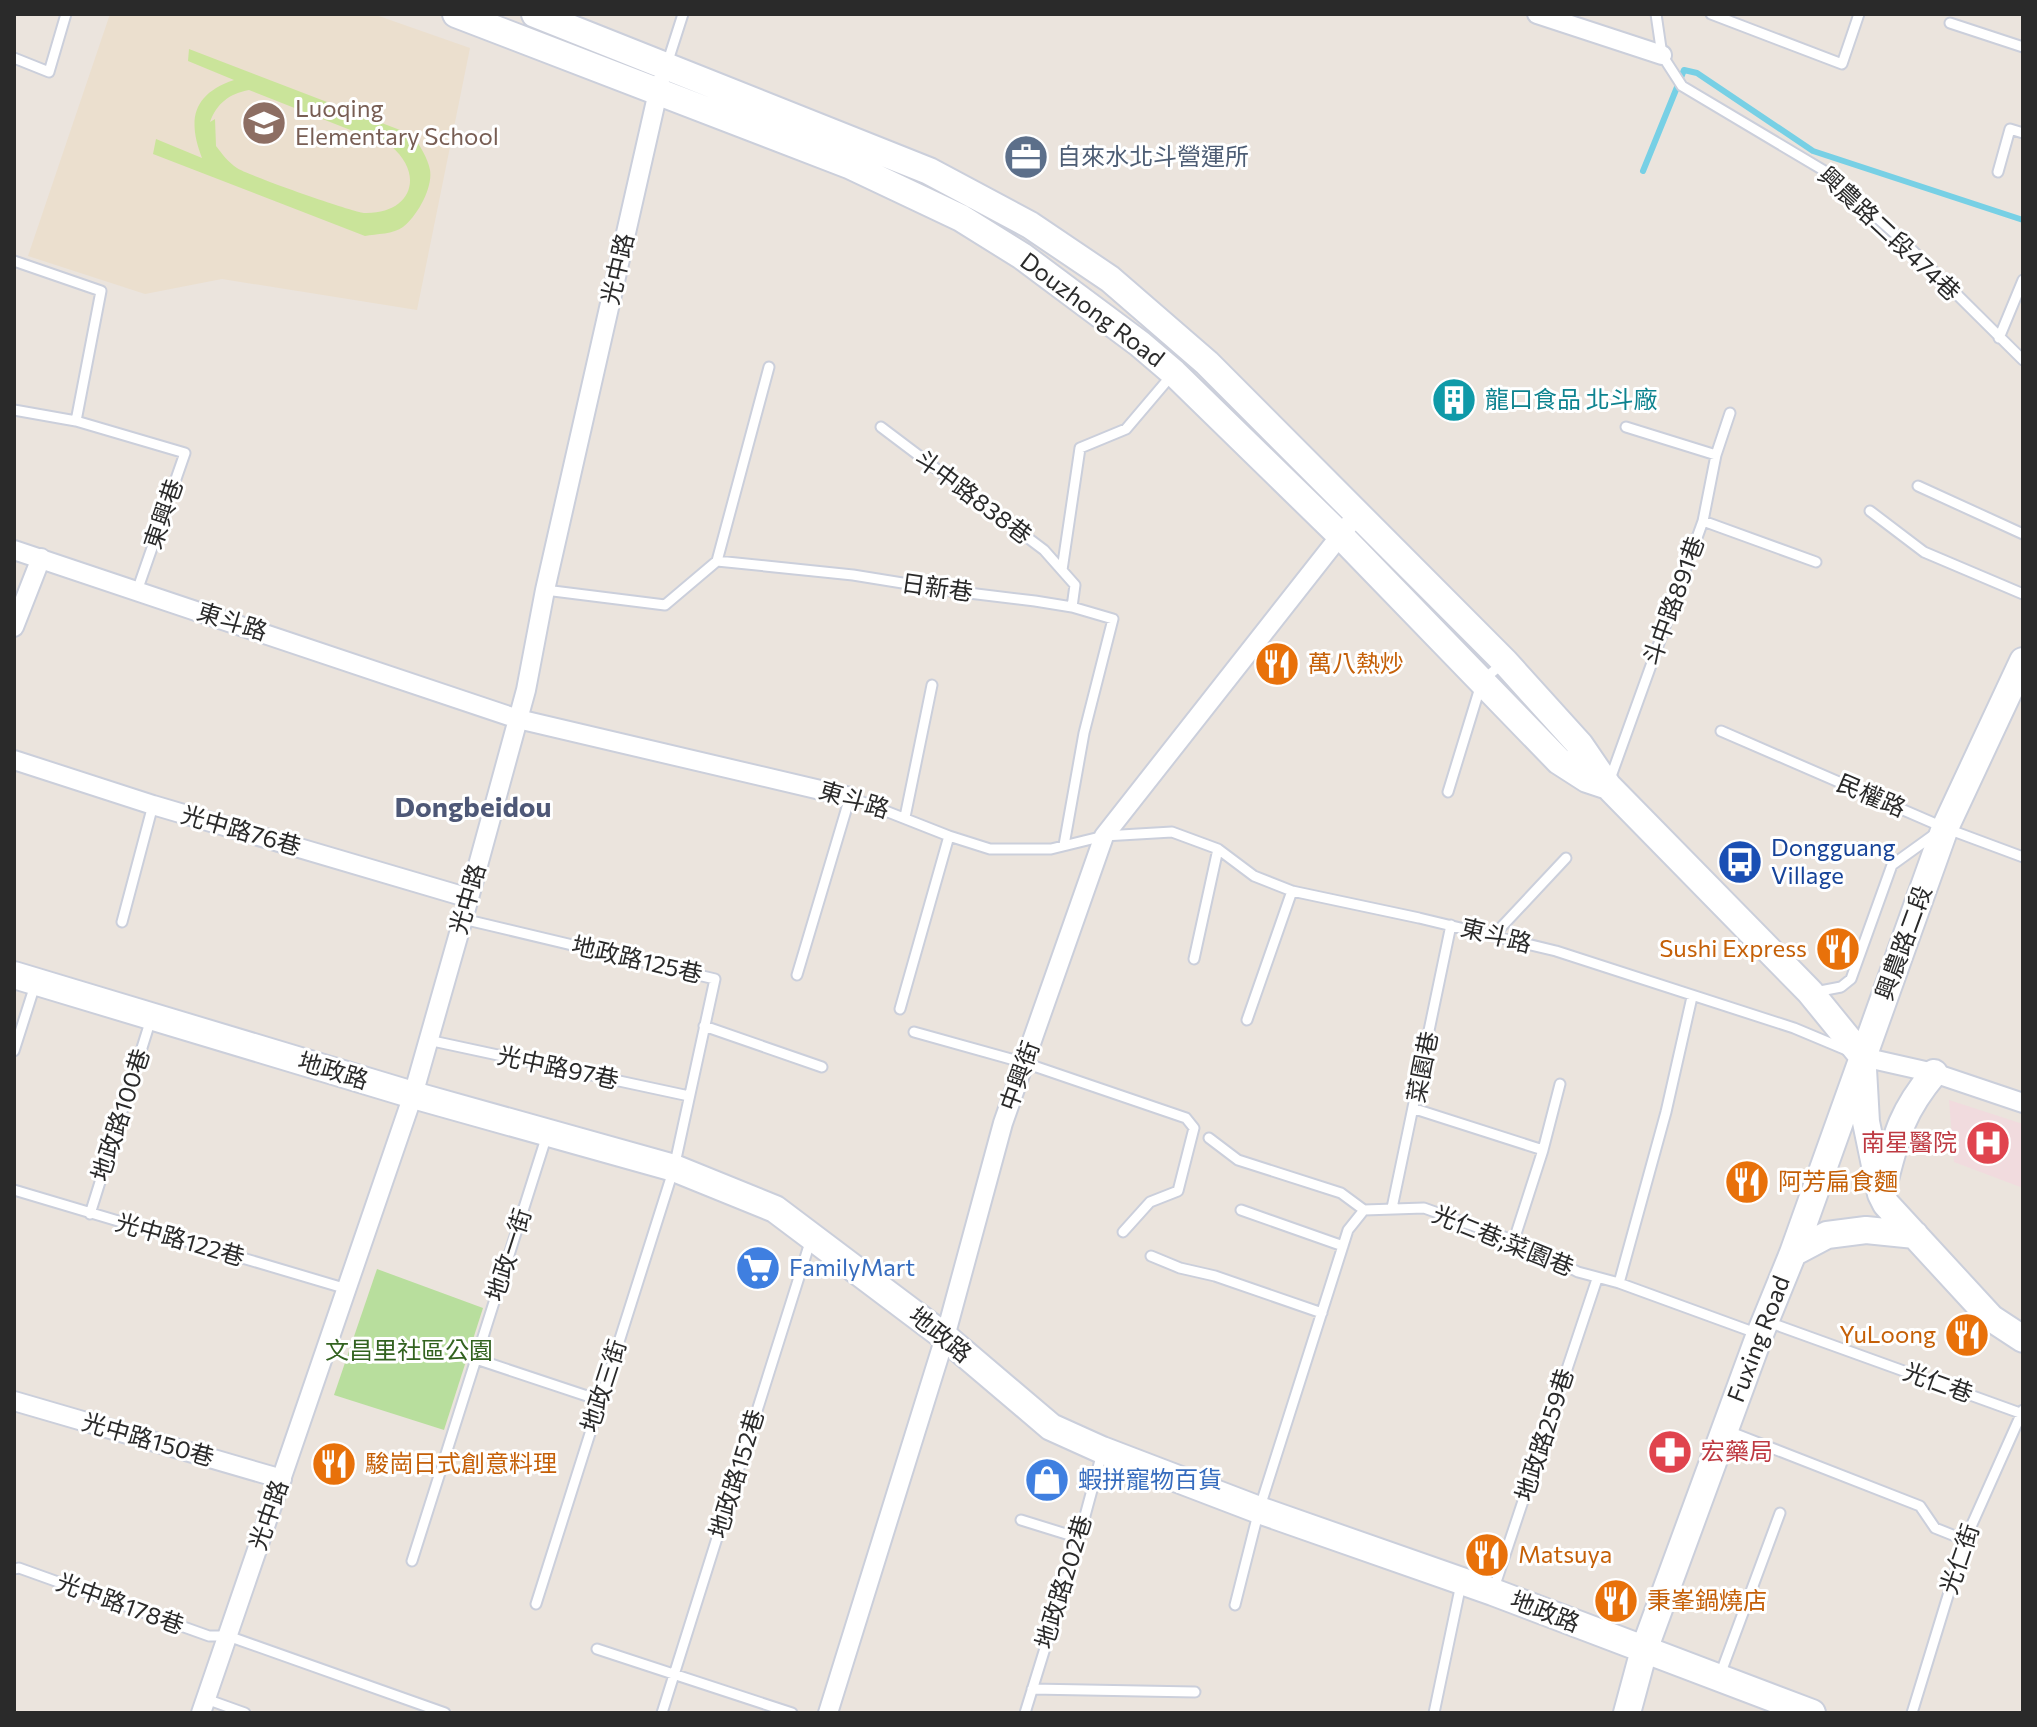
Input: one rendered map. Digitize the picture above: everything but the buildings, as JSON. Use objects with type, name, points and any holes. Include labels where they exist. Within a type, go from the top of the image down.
[{"type":"main road","name":"Douzhong Road","points":[[456,14],[658,90],[853,153],[929,171],[1030,225],[1110,279],[1207,363],[1505,662],[1580,745],[1608,786],[1810,992],[1863,1057]]},
{"type":"main road","name":"Douzhong Road","points":[[535,14],[666,65],[853,153],[1022,256],[1174,373],[1339,534],[1559,761],[1587,779],[1608,786]]},
{"type":"main road","name":"興農路二段","points":[[1863,1057],[1945,828],[2021,672]]},
{"type":"main road","name":"地政路","points":[[25,979],[413,1095],[674,1168],[775,1209],[945,1337],[1051,1427],[1102,1450],[1259,1510],[1493,1592],[1812,1713]]},
{"type":"main road","points":[[1863,1057],[1866,1122],[1881,1194],[1886,1204],[1991,1318],[2023,1339]]},
{"type":"main road","name":"Fuxing Road","points":[[1627,1713],[1644,1650],[1863,1057]]},
{"type":"main road","points":[[1881,1194],[1899,1127],[1914,1098],[1934,1073]]},
{"type":"main road","points":[[1793,1253],[1827,1235],[1866,1230],[1915,1235]]},
{"type":"street","points":[[1537,14],[1662,55]]},
{"type":"street","name":"光中路","points":[[203,1706],[413,1095],[469,898],[526,690],[545,590],[666,65]]},
{"type":"street","name":"中興街","points":[[828,1713],[945,1337],[1003,1123],[1104,836],[1358,513]]},
{"type":"street","name":"東斗路","points":[[14,550],[518,719],[850,797]]},
{"type":"street","points":[[14,627],[41,558]]},
{"type":"street","name":"光中路76巷","points":[[14,760],[153,805],[469,898]]},
{"type":"street","points":[[1863,1057],[1934,1073],[2023,1103]]},
{"type":"street","name":"光中路150巷","points":[[14,1401],[282,1479]]},
{"type":"lane","points":[[14,58],[49,72],[66,14]]},
{"type":"lane","points":[[666,65],[683,14]]},
{"type":"lane","points":[[1656,14],[1662,55]]},
{"type":"lane","points":[[1711,14],[1842,64],[1859,14]]},
{"type":"lane","points":[[1950,23],[2023,47]]},
{"type":"lane","name":"興農路二段474巷","points":[[1662,55],[1682,86],[1823,170],[1903,241],[2023,360]]},
{"type":"lane","points":[[1998,172],[2010,129],[2023,133]]},
{"type":"lane","points":[[14,261],[101,291],[76,421]]},
{"type":"lane","points":[[1999,338],[2023,280]]},
{"type":"lane","points":[[545,590],[665,605],[717,561],[769,367]]},
{"type":"lane","name":"斗中路838巷","points":[[1062,570],[1080,448],[1126,429],[1174,373]]},
{"type":"lane","name":"東興巷","points":[[14,410],[76,421],[185,453],[137,591]]},
{"type":"lane","name":"斗中路891巷","points":[[1608,786],[1703,521],[1716,455],[1730,413]]},
{"type":"lane","name":"斗中路838巷","points":[[881,427],[1044,550],[1075,585],[1072,607]]},
{"type":"lane","points":[[1626,427],[1716,455]]},
{"type":"lane","points":[[1918,486],[2023,534]]},
{"type":"lane","points":[[1870,511],[1924,552],[2023,594]]},
{"type":"lane","points":[[1703,521],[1816,562]]},
{"type":"lane","name":"日新巷","points":[[717,561],[853,575],[1072,607],[1113,619],[1084,733],[1064,845]]},
{"type":"lane","points":[[1448,792],[1482,681],[1505,662]]},
{"type":"lane","points":[[905,817],[932,685]]},
{"type":"lane","name":"民權路","points":[[1721,731],[1945,828],[2023,857]]},
{"type":"lane","points":[[797,975],[850,797]]},
{"type":"lane","name":"東斗路","points":[[850,797],[990,849],[1051,849],[1104,836],[1172,832],[1218,849],[1254,876],[1292,891],[1556,951],[1794,1028],[1863,1057]]},
{"type":"lane","points":[[122,922],[153,805]]},
{"type":"lane","name":"興農路二段","points":[[1810,992],[1841,987],[1851,979],[1892,865],[1945,828]]},
{"type":"lane","points":[[900,1009],[949,836]]},
{"type":"lane","points":[[1194,959],[1218,849]]},
{"type":"lane","points":[[1493,936],[1566,858]]},
{"type":"lane","points":[[1247,1020],[1292,891]]},
{"type":"lane","name":"地政路125巷","points":[[463,919],[715,979],[674,1168]]},
{"type":"lane","name":"菜園巷","points":[[1392,1208],[1451,925]]},
{"type":"lane","points":[[14,1051],[25,979]]},
{"type":"lane","points":[[1619,1283],[1666,1112],[1692,997]]},
{"type":"lane","name":"地政路100巷","points":[[90,1214],[152,1017]]},
{"type":"lane","points":[[704,1026],[822,1067]]},
{"type":"lane","points":[[914,1032],[1025,1063],[1186,1118],[1194,1128],[1178,1191],[1150,1202],[1123,1232]]},
{"type":"lane","name":"光中路97巷","points":[[428,1040],[689,1096]]},
{"type":"lane","points":[[1514,1240],[1560,1084]]},
{"type":"lane","points":[[1415,1109],[1543,1150]]},
{"type":"lane","name":"地政一街","points":[[412,1561],[548,1132]]},
{"type":"lane","points":[[1209,1138],[1238,1160],[1341,1193],[1364,1210],[1348,1230],[1259,1510],[1235,1605]]},
{"type":"lane","name":"地政三街","points":[[536,1604],[674,1168]]},
{"type":"lane","name":"光中路122巷","points":[[14,1190],[347,1289]]},
{"type":"lane","name":"光仁巷;菜園巷","points":[[1364,1210],[1424,1208],[1514,1240],[1597,1279],[1619,1283],[1762,1328]]},
{"type":"lane","points":[[1241,1210],[1343,1246]]},
{"type":"lane","name":"地政路152巷","points":[[662,1713],[812,1235]]},
{"type":"lane","points":[[1151,1256],[1322,1313]]},
{"type":"lane","name":"地政路259巷","points":[[1493,1592],[1597,1279]]},
{"type":"lane","name":"光仁巷","points":[[1762,1328],[2022,1411]]},
{"type":"lane","points":[[476,1359],[599,1400]]},
{"type":"lane","name":"光仁街","points":[[1912,1713],[1965,1540],[2022,1411]]},
{"type":"lane","points":[[1725,1430],[1920,1506],[1935,1528],[1965,1540]]},
{"type":"lane","name":"地政路202巷","points":[[1025,1713],[1079,1538],[1102,1450]]},
{"type":"lane","points":[[1719,1679],[1780,1513]]},
{"type":"lane","points":[[1021,1520],[1079,1538]]},
{"type":"lane","name":"光中路178巷","points":[[14,1569],[19,1568],[209,1636],[228,1636],[445,1713]]},
{"type":"lane","points":[[1434,1713],[1462,1581]]},
{"type":"lane","points":[[597,1649],[792,1713]]},
{"type":"lane","points":[[1032,1689],[1195,1692]]},
{"type":"lane","points":[[203,1706],[245,1713]]},
{"type":"shaded area","name":"Luoqing Elementary School","points":[[110,14],[373,14],[470,48],[417,310],[222,279],[145,294],[28,256]]},
{"type":"shaded area","name":"南星醫院","points":[[1949,1100],[2023,1124],[2023,1188],[1954,1162]]},
{"type":"green space","points":[[189,49],[413,135],[430,170],[429,185],[418,209],[399,229],[365,236],[153,154],[156,139],[202,158],[195,131],[197,110],[210,93],[234,80],[188,61]],"holes":[[[249,90],[391,146],[408,169],[408,191],[393,207],[365,213],[237,168],[216,146],[215,119],[210,122],[225,100]]]},
{"type":"green space","name":"文昌里社區公園","points":[[377,1269],[483,1308],[444,1430],[334,1395]]},
{"type":"waterway","points":[[1643,171],[1684,70],[1697,73],[1813,151],[2023,220]]},
{"type":"place","name":"Luoqing Elementary School","points":[[264,123]]},
{"type":"place","name":"自來水北斗營運所","points":[[1026,157]]},
{"type":"place","name":"龍口食品 北斗廠","points":[[1454,400]]},
{"type":"place","name":"萬八熱炒","points":[[1277,664]]},
{"type":"place","name":"Dongguang Village","points":[[1740,862]]},
{"type":"place","name":"Sushi Express","points":[[1838,949]]},
{"type":"place","name":"南星醫院","points":[[1988,1143]]},
{"type":"place","name":"阿芳扁食麵","points":[[1747,1182]]},
{"type":"place","name":"FamilyMart","points":[[758,1268]]},
{"type":"place","name":"YuLoong","points":[[1967,1335]]},
{"type":"place","name":"宏藥局","points":[[1670,1452]]},
{"type":"place","name":"駿崗日式創意料理","points":[[334,1464]]},
{"type":"place","name":"蝦拼寵物百貨","points":[[1047,1480]]},
{"type":"place","name":"Matsuya","points":[[1487,1555]]},
{"type":"place","name":"秉峯鍋燒店","points":[[1616,1601]]},
{"type":"district","name":"Dongbeidou","points":[[473,807]]}]
